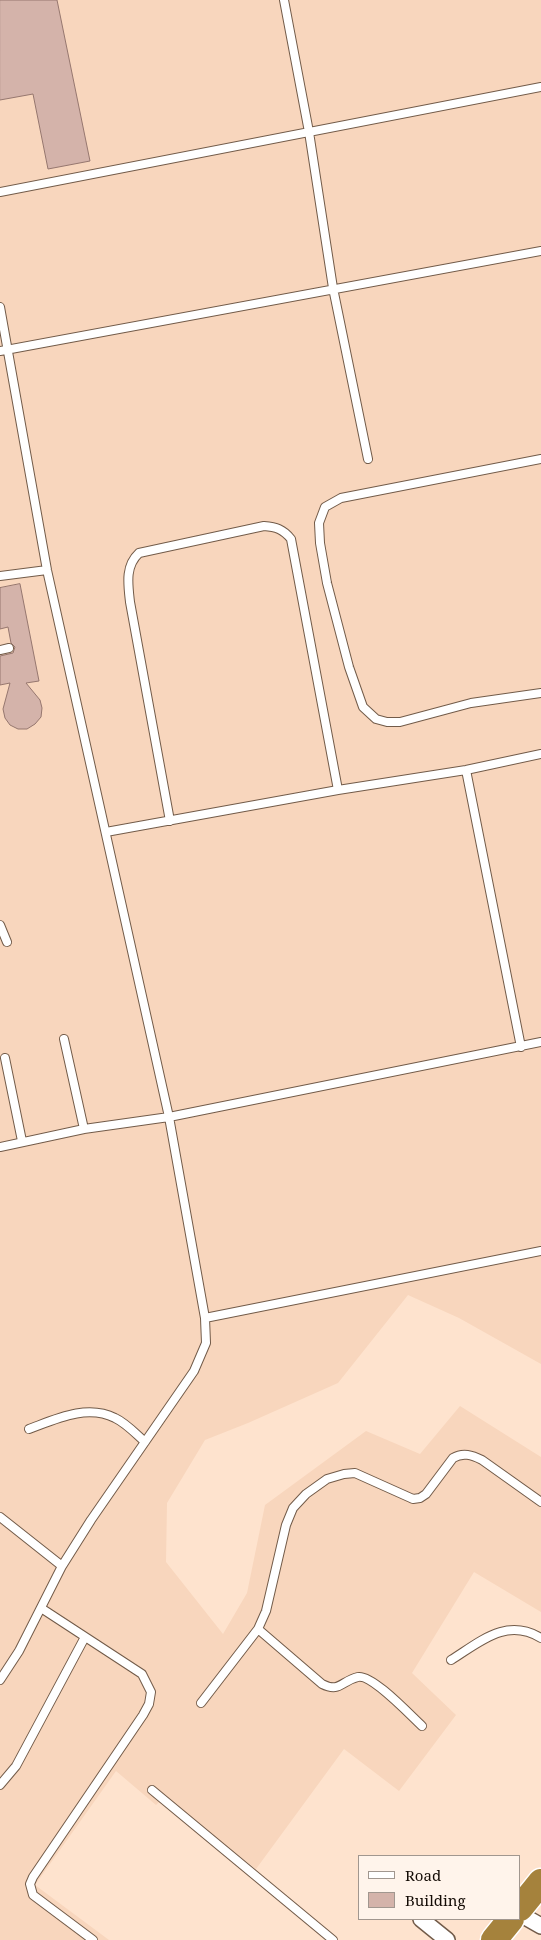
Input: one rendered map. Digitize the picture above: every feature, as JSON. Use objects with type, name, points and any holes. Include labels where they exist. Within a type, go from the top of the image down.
[{"type":"highway","points":[[521,1907],[540,1884]]},
{"type":"highway","points":[[494,1940],[510,1920]]},
{"type":"street","points":[[521,1915],[541,1926]]},
{"type":"street","points":[[422,1920],[447,1940]]},
{"type":"lane","points":[[284,0],[309,132],[333,288],[368,459]]},
{"type":"lane","points":[[0,192],[541,87]]},
{"type":"lane","points":[[4,350],[541,251]]},
{"type":"lane","points":[[0,306],[4,350],[47,570],[169,1117],[205,1318],[206,1343],[194,1371],[62,1566],[20,1651],[0,1680]]},
{"type":"lane","points":[[541,460],[341,498],[324,507],[319,523],[320,544],[327,583],[349,667],[363,707],[376,719],[387,722],[400,722],[471,703],[541,693]]},
{"type":"lane","points":[[170,821],[130,602],[128,584],[132,560],[139,553],[264,526],[276,527],[285,531],[291,539],[338,790]]},
{"type":"lane","points":[[0,576],[47,570]]},
{"type":"lane","points":[[0,650],[9,648]]},
{"type":"lane","points":[[106,832],[338,790],[466,770],[541,754]]},
{"type":"lane","points":[[466,770],[521,1047]]},
{"type":"lane","points":[[0,925],[7,942]]},
{"type":"lane","points":[[64,1039],[84,1129]]},
{"type":"lane","points":[[0,1147],[84,1129],[169,1117],[541,1042]]},
{"type":"lane","points":[[5,1058],[22,1141]]},
{"type":"lane","points":[[205,1318],[541,1251]]},
{"type":"lane","points":[[29,1429],[65,1416],[92,1411],[115,1418],[145,1442]]},
{"type":"lane","points":[[201,1703],[258,1628],[266,1611],[286,1525],[293,1508],[306,1494],[327,1479],[355,1473],[413,1498],[420,1498],[426,1494],[454,1458],[459,1455],[466,1455],[482,1460],[541,1502]]},
{"type":"lane","points":[[0,1517],[62,1566]]},
{"type":"lane","points":[[41,1608],[142,1674],[151,1692],[149,1704],[143,1715],[30,1884],[33,1895],[93,1940]]},
{"type":"lane","points":[[258,1628],[322,1684],[330,1688],[336,1688],[357,1677],[370,1680],[422,1726]]},
{"type":"lane","points":[[451,1660],[497,1631],[520,1629],[541,1638]]},
{"type":"lane","points":[[0,1785],[16,1766],[84,1637]]},
{"type":"lane","points":[[152,1790],[333,1940]]},
{"type":"shaded area","points":[[0,0],[541,0],[541,1364],[459,1318],[408,1295],[338,1383],[205,1440],[167,1503],[166,1562],[223,1634],[247,1593],[265,1505],[366,1431],[420,1454],[460,1406],[541,1457],[541,1612],[474,1572],[412,1673],[456,1715],[399,1791],[344,1749],[256,1869],[163,1798],[156,1805],[116,1771],[35,1885],[109,1940],[0,1940]]},
{"type":"building","points":[[0,0],[57,0],[90,161],[48,169],[33,94],[0,100]]},
{"type":"building","points":[[20,584],[39,681],[26,683],[40,700],[42,708],[41,717],[27,729],[18,729],[10,725],[5,718],[3,709],[10,683],[0,685],[0,656],[13,653],[15,647],[11,643],[8,627],[0,629],[0,588]]}]
